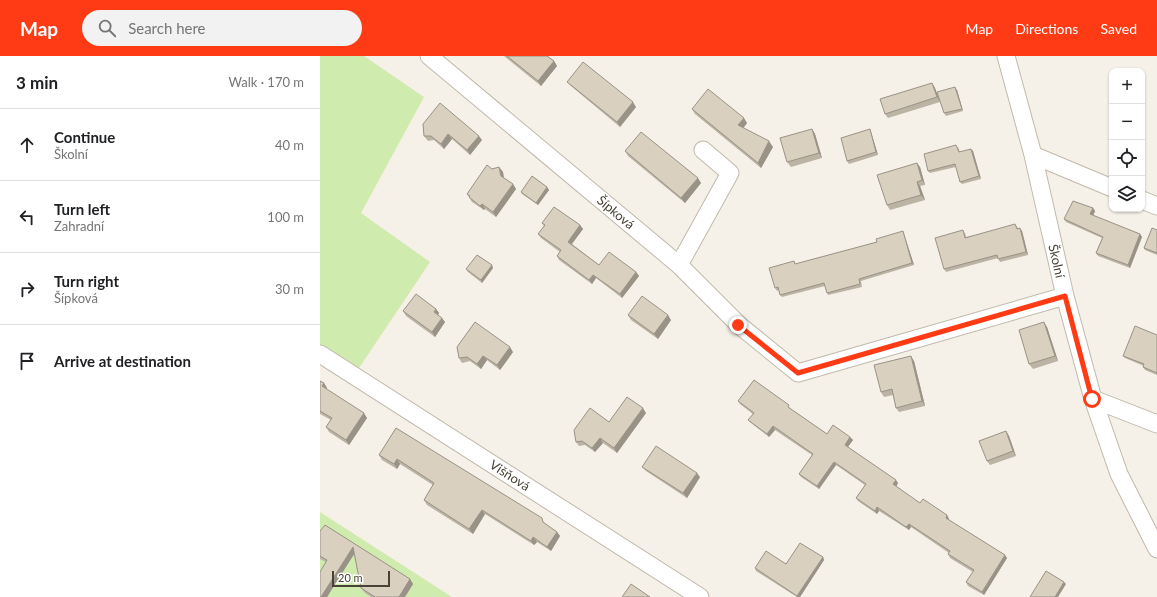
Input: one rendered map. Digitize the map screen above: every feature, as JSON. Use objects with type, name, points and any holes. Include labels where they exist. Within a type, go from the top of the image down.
[{"type":"street","name":"Šípková","points":[[429,56],[679,265],[738,325],[798,373],[1065,296]]},
{"type":"street","name":"Školní","points":[[1006,56],[1033,155],[1065,296],[1092,399],[1119,474],[1157,549]]},
{"type":"street","points":[[679,265],[730,173],[703,150]]},
{"type":"street","points":[[1033,155],[1109,187]]},
{"type":"street","points":[[1145,201],[1157,206]]},
{"type":"street","name":"Višňová","points":[[320,354],[700,597]]},
{"type":"street","points":[[1092,399],[1157,424]]},
{"type":"green space","points":[[320,56],[364,56],[424,97],[361,213],[430,262],[357,371],[320,350]]},
{"type":"green space","points":[[320,512],[452,597],[320,597]]},
{"type":"building","points":[[507,56],[547,56],[554,61],[538,81]]},
{"type":"building","points":[[583,62],[633,102],[617,122],[567,82]]},
{"type":"building","points":[[932,83],[937,97],[885,114],[880,99]]},
{"type":"building","points":[[955,87],[962,109],[944,113],[937,92]]},
{"type":"building","points":[[708,89],[744,118],[738,125],[769,141],[758,163],[692,109]]},
{"type":"building","points":[[440,103],[479,136],[467,150],[448,134],[441,144],[431,136],[424,136],[423,124]]},
{"type":"building","points":[[812,129],[819,153],[787,162],[780,138]]},
{"type":"building","points":[[870,129],[876,152],[847,161],[841,138]]},
{"type":"building","points":[[641,132],[698,178],[681,198],[625,151]]},
{"type":"building","points":[[956,145],[959,152],[971,149],[979,176],[960,182],[955,164],[928,171],[924,154]]},
{"type":"building","points":[[917,163],[922,180],[917,182],[921,195],[887,205],[877,175]]},
{"type":"building","points":[[487,165],[492,169],[499,167],[501,176],[513,184],[493,212],[482,204],[480,206],[467,194]]},
{"type":"building","points":[[532,176],[547,187],[536,203],[521,192]]},
{"type":"building","points":[[1073,201],[1093,208],[1090,214],[1140,234],[1128,265],[1096,253],[1103,237],[1064,219]]},
{"type":"building","points":[[554,207],[580,225],[568,242],[599,265],[609,252],[636,272],[620,294],[593,275],[589,280],[557,256],[561,250],[538,234],[545,225],[542,223]]},
{"type":"building","points":[[1015,224],[1017,229],[1020,228],[1026,252],[998,259],[997,255],[944,269],[935,238],[963,230],[965,238]]},
{"type":"building","points":[[1152,228],[1157,230],[1157,253],[1144,248]]},
{"type":"building","points":[[903,231],[912,263],[859,279],[860,284],[827,293],[824,283],[780,295],[778,287],[775,288],[769,268],[794,261],[795,264],[877,242],[876,239]]},
{"type":"building","points":[[477,255],[492,265],[481,280],[466,269]]},
{"type":"building","points":[[416,294],[436,309],[434,312],[442,318],[432,332],[403,311]]},
{"type":"building","points":[[642,296],[668,315],[654,334],[628,315]]},
{"type":"building","points":[[475,322],[510,347],[497,365],[483,356],[477,364],[467,357],[459,358],[457,347]]},
{"type":"building","points":[[1044,322],[1055,356],[1029,364],[1019,330]]},
{"type":"building","points":[[1135,326],[1157,335],[1157,373],[1143,367],[1144,364],[1123,356]]},
{"type":"building","points":[[911,356],[922,401],[896,408],[892,389],[881,392],[874,365]]},
{"type":"building","points":[[754,380],[789,405],[788,407],[827,434],[833,425],[850,437],[845,445],[896,480],[893,484],[920,503],[923,499],[947,515],[946,518],[1005,555],[982,592],[966,582],[974,570],[948,554],[950,551],[909,524],[906,527],[877,507],[875,511],[856,498],[866,484],[834,462],[817,486],[799,474],[813,454],[773,426],[767,434],[748,420],[754,413],[738,401]]},
{"type":"building","points":[[320,381],[324,383],[322,386],[364,413],[346,440],[326,427],[332,418],[320,411]]},
{"type":"building","points":[[627,397],[643,408],[614,448],[600,438],[592,448],[582,441],[576,442],[574,430],[590,408],[609,422]]},
{"type":"building","points":[[396,428],[542,518],[543,522],[557,532],[547,547],[533,537],[531,541],[482,510],[469,529],[424,500],[434,483],[397,459],[394,464],[379,455]]},
{"type":"building","points":[[1006,431],[1013,451],[987,461],[979,441]]},
{"type":"building","points":[[656,446],[697,473],[683,493],[642,467]]},
{"type":"building","points":[[325,525],[410,579],[399,597],[375,597],[361,588],[353,547],[320,597],[320,572],[327,560],[320,556],[320,531]]},
{"type":"building","points":[[800,543],[823,557],[797,596],[755,568],[766,551],[786,564]]},
{"type":"building","points":[[1046,571],[1064,582],[1055,597],[1030,597]]},
{"type":"building","points":[[631,584],[650,597],[622,597]]},
{"type":"route","points":[[738,325],[798,373],[1065,296],[1092,399]]}]
